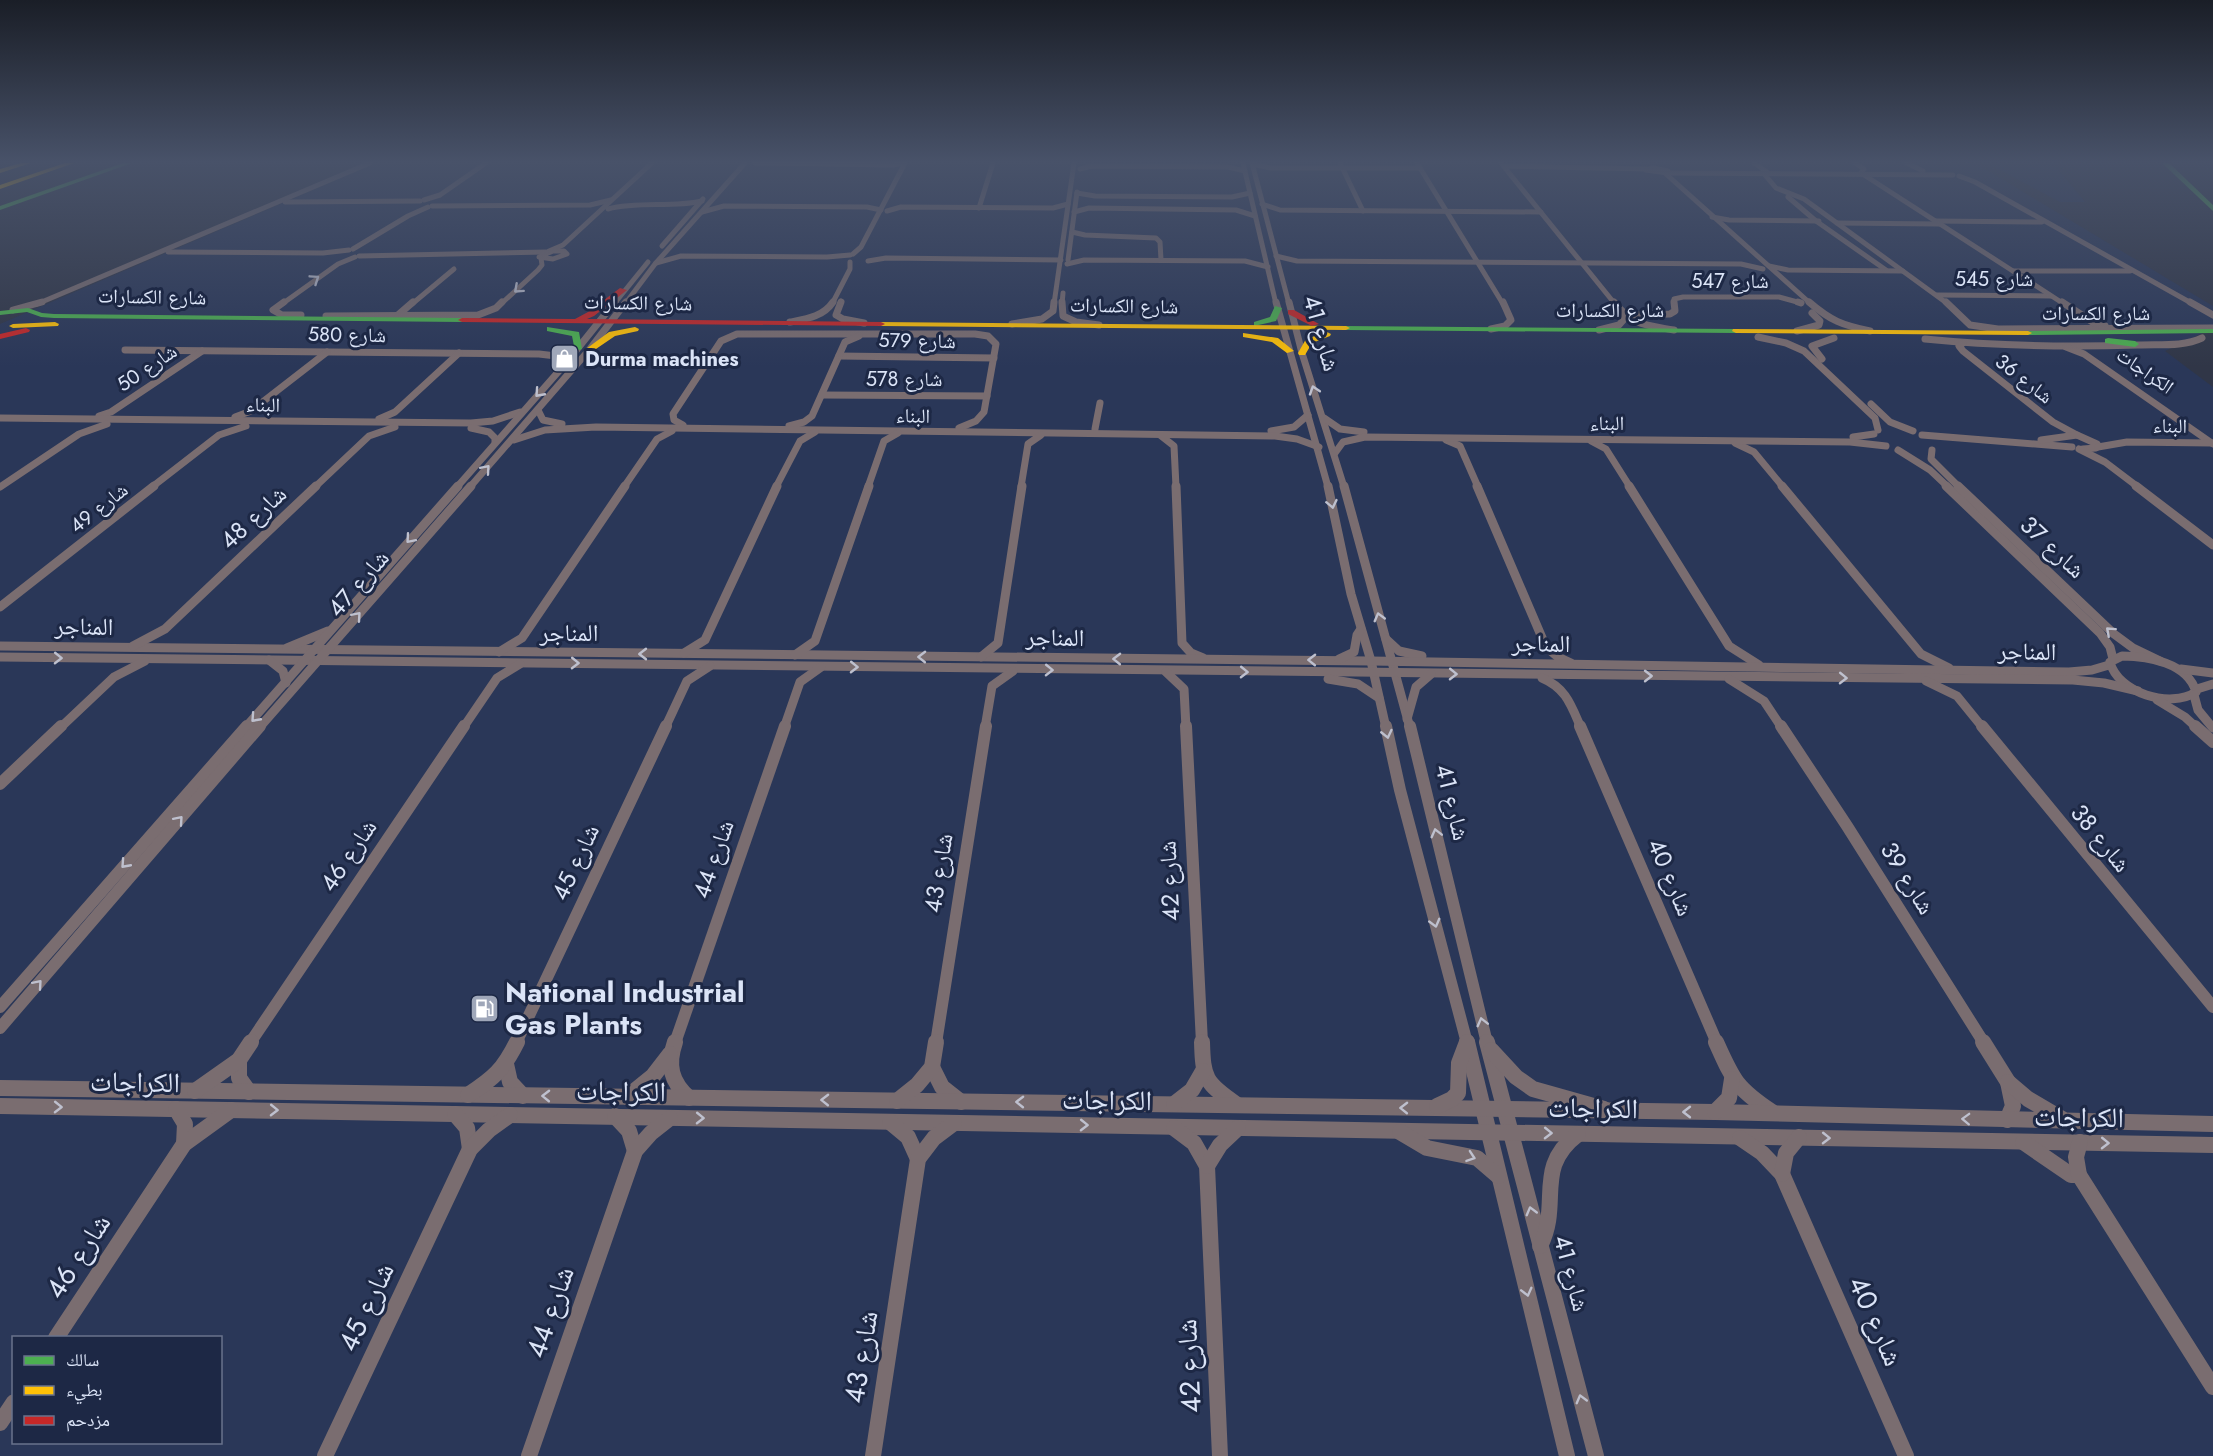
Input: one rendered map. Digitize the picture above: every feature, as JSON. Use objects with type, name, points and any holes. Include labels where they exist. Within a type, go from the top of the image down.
[{"type":"main road","points":[[568,321],[593,314],[623,290]]},
{"type":"main road","points":[[620,309],[623,315],[632,318],[674,322]]},
{"type":"main road","points":[[1239,327],[1269,321],[1285,310],[1309,323],[1368,328]]},
{"type":"main road","name":"شارع الكسارات","points":[[6,312],[568,321],[641,328],[1222,333],[1368,328],[2210,334]]},
{"type":"main road","name":"شارع الكسارات","points":[[6,327],[27,321],[34,313]]},
{"type":"main road","points":[[362,315],[400,317]]},
{"type":"main road","name":"شارع الكسارات","points":[[6,327],[57,324],[538,327],[674,322],[785,323],[867,329],[1009,324],[1239,327],[1327,334],[1925,339],[2094,331],[2210,334]]},
{"type":"main road","points":[[0,336],[57,324]]},
{"type":"main road","points":[[538,327],[576,334],[584,349],[612,333],[641,328]]},
{"type":"main road","points":[[2154,333],[2182,328]]},
{"type":"main road","points":[[904,330],[927,334]]},
{"type":"main road","points":[[2094,331],[2135,344]]},
{"type":"main road","points":[[1222,333],[1270,339],[1296,352],[1310,341],[1327,334]]},
{"type":"street","points":[[6,312],[47,301],[211,231]]},
{"type":"street","points":[[323,253],[340,255],[354,253],[367,248],[387,231]]},
{"type":"street","points":[[541,258],[540,255],[563,245],[578,231]]},
{"type":"street","points":[[512,254],[560,258],[566,255],[570,245],[585,231]]},
{"type":"street","name":"شارع 47","points":[[0,1028],[316,655],[537,410],[584,349],[623,290],[675,231]]},
{"type":"street","name":"شارع 47","points":[[0,1007],[286,682],[316,655],[333,628],[566,363],[584,349],[601,325],[620,309],[685,231]]},
{"type":"street","points":[[785,323],[812,319],[827,312],[850,269],[859,260],[860,250],[872,231]]},
{"type":"street","points":[[867,329],[843,319],[836,312],[874,231]]},
{"type":"street","points":[[1009,324],[1037,321],[1052,313],[1064,231]]},
{"type":"street","name":"شارع 41","points":[[1259,231],[1268,267],[1285,310],[1290,331]]},
{"type":"street","name":"شارع 41","points":[[1269,231],[1279,267],[1285,310],[1308,415],[1318,447],[1351,594],[1371,661],[1400,790],[1467,1042],[1567,1456]]},
{"type":"street","points":[[1459,231],[1511,316],[1511,320],[1505,326],[1491,329]]},
{"type":"street","points":[[1556,231],[1625,316],[1641,324],[1676,330]]},
{"type":"street","points":[[1719,231],[1753,260],[1777,275],[1830,321],[1873,332]]},
{"type":"street","points":[[1726,231],[1820,323],[1816,327],[1796,331]]},
{"type":"street","points":[[1830,231],[1887,271]]},
{"type":"street","name":"شارع 545","points":[[1848,231],[1937,295],[1975,327]]},
{"type":"street","points":[[1950,231],[2051,296],[2094,331]]},
{"type":"street","points":[[2062,231],[2213,315]]},
{"type":"street","points":[[1103,325],[1070,321],[1061,314],[1072,232],[1085,235],[1155,238],[1160,242],[1161,260]]},
{"type":"street","points":[[1071,239],[1085,235]]},
{"type":"street","points":[[367,248],[384,254]]},
{"type":"street","points":[[668,249],[681,256]]},
{"type":"street","points":[[162,252],[384,254],[566,252]]},
{"type":"street","points":[[354,253],[277,305],[274,312],[288,315],[362,315]]},
{"type":"street","points":[[1068,255],[1084,260]]},
{"type":"street","points":[[655,264],[681,256],[827,257],[859,260],[886,258],[1060,260]]},
{"type":"street","points":[[1245,261],[1265,256]]},
{"type":"street","points":[[1276,256],[1297,261],[1741,264],[1788,270],[1903,271]]},
{"type":"street","name":"شارع الكسارات","points":[[400,317],[462,317],[485,314],[496,308],[538,270],[542,265],[541,258]]},
{"type":"street","points":[[1067,264],[1084,260],[1245,261],[1268,267]]},
{"type":"street","points":[[1741,264],[1753,260]]},
{"type":"street","points":[[1279,267],[1297,261]]},
{"type":"street","points":[[400,317],[454,269]]},
{"type":"street","points":[[1777,275],[1779,271],[1788,270]]},
{"type":"street","points":[[2013,271],[2133,271]]},
{"type":"street","name":"شارع 547","points":[[1779,297],[1789,292]]},
{"type":"street","name":"شارع 545","points":[[1937,295],[2051,296]]},
{"type":"street","name":"شارع 547","points":[[1625,316],[1670,314],[1675,311],[1674,299],[1679,297],[1779,297],[1801,303]]},
{"type":"street","points":[[34,313],[47,301]]},
{"type":"street","points":[[1599,330],[1619,325],[1625,316]]},
{"type":"street","name":"شارع الكسارات","points":[[1975,327],[2094,331],[2182,328],[2210,334]]},
{"type":"street","points":[[798,443],[797,436],[789,428],[812,416],[845,342],[867,329]]},
{"type":"street","name":"شارع الكسارات","points":[[681,428],[674,420],[673,414],[718,344],[730,336],[751,333],[831,333],[867,329],[927,334],[975,334],[992,338],[996,344],[994,358]]},
{"type":"street","points":[[831,333],[841,337],[845,342]]},
{"type":"street","name":"شارع الكسارات","points":[[1925,339],[1963,343],[2135,344],[2191,343],[2210,334]]},
{"type":"street","points":[[1758,337],[1786,343],[1804,351],[1871,414],[1877,422],[1878,441],[1886,446],[1915,453],[1958,441]]},
{"type":"street","points":[[1834,338],[1814,343],[1812,348],[1885,418],[1913,431],[1922,435],[1958,441],[2032,441],[2075,448]]},
{"type":"street","name":"شارع 36","points":[[1963,343],[1959,346],[1963,351],[2053,422],[2080,436]]},
{"type":"street","name":"الكراجات","points":[[2048,343],[2084,354],[2213,444]]},
{"type":"street","name":"شارع 580","points":[[125,350],[548,354],[566,363]]},
{"type":"street","name":"شارع 50","points":[[79,422],[111,412],[202,350]]},
{"type":"street","points":[[223,421],[252,411],[327,352]]},
{"type":"street","name":"شارع 41","points":[[1296,352],[1335,453],[1407,719],[1488,1047],[1596,1456]]},
{"type":"street","points":[[369,436],[366,425],[395,412],[459,353]]},
{"type":"street","name":"شارع 579","points":[[839,356],[994,358]]},
{"type":"street","points":[[959,428],[981,417],[994,358]]},
{"type":"street","name":"شارع 578","points":[[822,395],[987,396]]},
{"type":"street","points":[[1095,429],[1100,404]]},
{"type":"street","name":"البناء","points":[[537,410],[543,420],[562,424],[681,428]]},
{"type":"street","points":[[252,411],[250,417],[254,421]]},
{"type":"street","name":"البناء","points":[[0,418],[107,424],[399,425],[482,423],[524,411]]},
{"type":"street","name":"شارع 50","points":[[111,412],[118,420]]},
{"type":"street","points":[[395,412],[395,420],[399,425]]},
{"type":"street","name":"البناء","points":[[821,429],[1280,431],[1298,425],[1308,415]]},
{"type":"street","points":[[682,654],[705,640],[798,443],[806,436],[821,429],[812,416]]},
{"type":"street","name":"البناء","points":[[1323,417],[1336,427],[1360,432],[1847,437],[1891,428],[1913,431]]},
{"type":"street","name":"البناء","points":[[0,423],[118,420],[366,425]]},
{"type":"street","points":[[79,422],[79,434]]},
{"type":"street","name":"شارع 50","points":[[0,487],[79,434],[107,424]]},
{"type":"street","points":[[214,425],[220,429],[219,435]]},
{"type":"street","name":"البناء","points":[[399,425],[476,428],[493,434],[495,442]]},
{"type":"street","name":"شارع 48","points":[[125,648],[147,640],[165,629],[369,436],[399,425]]},
{"type":"street","name":"شارع 49","points":[[0,607],[219,435],[246,426]]},
{"type":"street","points":[[496,653],[522,638],[657,439],[681,428]]},
{"type":"street","name":"البناء","points":[[509,443],[532,433],[555,429],[789,428],[873,432],[1280,436],[1318,447]]},
{"type":"street","points":[[646,429],[654,433],[657,439]]},
{"type":"street","points":[[873,432],[884,441]]},
{"type":"street","points":[[794,655],[815,641],[884,441],[901,432]]},
{"type":"street","points":[[1014,434],[1022,437],[1028,444]]},
{"type":"street","points":[[980,657],[998,643],[1028,444],[1036,437],[1045,434]]},
{"type":"street","points":[[1160,435],[1174,446]]},
{"type":"street","points":[[1189,435],[1180,438],[1174,446],[1182,643],[1191,653],[1206,659]]},
{"type":"street","name":"شارع 37","points":[[1922,435],[1932,441],[1931,459],[1935,464],[2114,634],[2133,648],[2160,661]]},
{"type":"street","points":[[2060,435],[2058,437],[2061,442],[2105,462],[2213,545]]},
{"type":"street","points":[[2032,441],[2060,435],[2080,436],[2095,441],[2105,462]]},
{"type":"street","name":"البناء","points":[[2080,436],[2127,442],[2213,444]]},
{"type":"street","name":"البناء","points":[[1335,453],[1340,444],[1355,438],[1850,442],[1886,446]]},
{"type":"street","points":[[1437,438],[1460,446],[1546,647],[1558,657],[1576,665]]},
{"type":"street","points":[[1460,446],[1462,442],[1471,438]]},
{"type":"street","points":[[1584,439],[1606,449],[1729,646],[1762,667]]},
{"type":"street","points":[[1606,449],[1608,444],[1616,440]]},
{"type":"street","points":[[1723,441],[1754,452],[1922,654],[1959,675],[1956,687],[1957,696]]},
{"type":"street","points":[[1754,452],[1754,446],[1760,441]]},
{"type":"street","name":"البناء","points":[[2075,448],[2127,442]]},
{"type":"street","name":"شارع 37","points":[[1898,450],[1930,470],[2100,633],[2110,647],[2111,662],[2117,678],[2142,692]]},
{"type":"street","points":[[273,651],[306,642],[333,628]]},
{"type":"street","points":[[165,629],[161,640],[168,649]]},
{"type":"street","points":[[1335,661],[1354,652],[1357,635],[1362,629]]},
{"type":"street","points":[[1385,637],[1395,649],[1403,653],[1442,663]]},
{"type":"street","points":[[522,638],[525,647],[534,653]]},
{"type":"street","points":[[705,640],[710,648],[720,654]]},
{"type":"street","points":[[815,641],[821,649],[832,655]]},
{"type":"street","points":[[998,643],[1005,651],[1017,657]]},
{"type":"street","points":[[1162,659],[1174,652],[1182,643]]},
{"type":"street","name":"المناجر","points":[[0,646],[273,651],[486,662],[672,665],[1374,674],[1393,668],[1442,663],[1576,665],[1722,672],[1770,678],[1918,674]]},
{"type":"street","points":[[1722,672],[1729,657],[1729,646]]},
{"type":"street","points":[[1529,664],[1542,657],[1546,647]]},
{"type":"street","name":"المناجر","points":[[0,657],[266,659],[316,655],[534,653],[1206,659],[1371,661],[1393,668],[1432,674],[1583,676],[1722,672],[1762,667],[2088,681],[2172,700],[2186,699],[2196,692]]},
{"type":"street","points":[[1918,674],[1922,654]]},
{"type":"street","name":"المناجر","points":[[1959,675],[2092,670],[2121,656],[2135,655],[2160,661]]},
{"type":"street","points":[[114,677],[119,666],[115,658]]},
{"type":"street","points":[[0,784],[114,677],[154,659]]},
{"type":"street","points":[[266,659],[283,671],[286,682]]},
{"type":"street","points":[[2160,661],[2192,680],[2198,710],[2213,728]]},
{"type":"street","points":[[486,662],[494,668],[496,678]]},
{"type":"street","name":"شارع 46","points":[[194,1091],[239,1060],[496,678],[523,662]]},
{"type":"street","points":[[672,665],[682,672],[687,681]]},
{"type":"street","name":"شارع 45","points":[[468,1095],[489,1081],[506,1064],[687,681],[710,665]]},
{"type":"street","points":[[784,666],[794,673],[800,682],[822,667]]},
{"type":"street","points":[[2175,668],[2213,673]]},
{"type":"street","points":[[971,669],[984,676],[992,686],[1002,676],[1016,669]]},
{"type":"street","points":[[1164,671],[1176,678],[1184,688],[1206,672]]},
{"type":"street","name":"شارع 39","points":[[1722,672],[1764,701],[1853,836],[2008,1082],[2034,1103],[2066,1121]]},
{"type":"street","name":"المناجر","points":[[1311,673],[1358,684],[1379,698]]},
{"type":"street","points":[[1407,719],[1416,687],[1432,674]]},
{"type":"street","name":"شارع 38","points":[[1918,674],[1957,696],[2213,1007]]},
{"type":"street","points":[[1536,675],[1554,683],[1566,694],[1571,684],[1583,676]]},
{"type":"street","points":[[1764,701],[1764,686],[1770,678]]},
{"type":"street","name":"شارع 44","points":[[689,1098],[678,1089],[672,1078],[670,1065],[672,1051],[800,682]]},
{"type":"street","points":[[2196,692],[2213,684]]},
{"type":"street","name":"شارع 43","points":[[932,1067],[992,686]]},
{"type":"street","name":"شارع 42","points":[[1184,688],[1203,1071]]},
{"type":"street","points":[[2142,692],[2185,717],[2213,742]]},
{"type":"street","name":"شارع 40","points":[[1566,694],[1732,1079],[1751,1098],[1775,1113]]},
{"type":"street","points":[[1433,1108],[1452,1099],[1458,1093],[1459,1063],[1467,1042]]},
{"type":"street","points":[[1488,1047],[1516,1077],[1533,1089],[1587,1103],[1610,1112]]},
{"type":"street","name":"شارع 44","points":[[627,1097],[653,1076],[672,1051]]},
{"type":"street","points":[[239,1060],[239,1078],[249,1092]]},
{"type":"street","points":[[506,1064],[510,1082],[523,1096]]},
{"type":"street","points":[[897,1101],[917,1085],[932,1067],[942,1087],[961,1102]]},
{"type":"street","points":[[1174,1105],[1192,1090],[1203,1071],[1217,1091],[1239,1106]]},
{"type":"street","points":[[1714,1112],[1729,1098],[1732,1079]]},
{"type":"street","name":"شارع 39","points":[[2007,1120],[2013,1106],[2008,1082]]},
{"type":"street","name":"الكراجات","points":[[0,1088],[1714,1112],[2213,1124]]},
{"type":"street","name":"الكراجات","points":[[0,1106],[2213,1145]]},
{"type":"street","points":[[176,1109],[185,1124],[184,1144]]},
{"type":"street","name":"شارع 46","points":[[57,1336],[184,1144],[231,1110]]},
{"type":"street","points":[[455,1114],[467,1128],[470,1149]]},
{"type":"street","name":"شارع 45","points":[[325,1456],[470,1149],[489,1130],[510,1115]]},
{"type":"street","points":[[615,1116],[629,1131],[634,1151]]},
{"type":"street","name":"شارع 44","points":[[529,1456],[634,1151],[670,1118]]},
{"type":"street","points":[[889,1122],[908,1137],[918,1159],[934,1138],[954,1123]]},
{"type":"street","name":"شارع 42","points":[[1172,1127],[1194,1143],[1207,1166],[1220,1456]]},
{"type":"street","points":[[1207,1166],[1220,1145],[1238,1128]]},
{"type":"street","points":[[1400,1131],[1427,1148],[1477,1158],[1499,1177]]},
{"type":"street","points":[[1540,1246],[1549,1222],[1552,1164],[1564,1144],[1578,1134]]},
{"type":"street","name":"شارع 40","points":[[1738,1136],[1762,1153],[1782,1174],[1906,1456]]},
{"type":"street","points":[[1782,1174],[1786,1153],[1799,1137]]},
{"type":"street","points":[[2022,1141],[2071,1175],[2079,1175]]},
{"type":"street","points":[[2080,1142],[2076,1157],[2079,1175],[2213,1387]]},
{"type":"street","name":"شارع 43","points":[[873,1456],[918,1159]]},
{"type":"street","points":[[0,1423],[12,1405]]},
{"type":"shaded area","points":[[217,231],[2088,231],[2213,306],[2213,328],[2165,351],[2213,387],[2213,1456],[0,1456],[0,324]]},
{"type":"traffic: fast","points":[[1257,324],[1273,319],[1278,308]]},
{"type":"traffic: fast","points":[[0,313],[28,310],[41,315],[54,316],[462,320]]},
{"type":"traffic: fast","points":[[1346,328],[1736,331]]},
{"type":"traffic: fast","points":[[550,329],[576,334],[578,349]]},
{"type":"traffic: fast","points":[[2028,333],[2213,331]]},
{"type":"traffic: fast","points":[[2108,341],[2135,344]]},
{"type":"traffic: slow","points":[[13,326],[55,324]]},
{"type":"traffic: slow","points":[[881,324],[1346,328]]},
{"type":"traffic: slow","points":[[590,349],[612,334],[635,329]]},
{"type":"traffic: slow","points":[[1736,331],[2028,333]]},
{"type":"traffic: slow","points":[[1302,353],[1309,341],[1327,334]]},
{"type":"traffic: slow","points":[[1246,335],[1275,340],[1290,351]]},
{"type":"traffic: jam","points":[[579,319],[591,314],[623,290]]},
{"type":"traffic: jam","points":[[1291,312],[1315,324]]},
{"type":"traffic: jam","points":[[462,320],[881,324]]},
{"type":"traffic: jam","points":[[0,337],[26,330]]},
{"type":"place","name":"Durma machines","points":[[564,359]]},
{"type":"place","name":"National Industrial Gas Plants","points":[[484,1008]]}]
